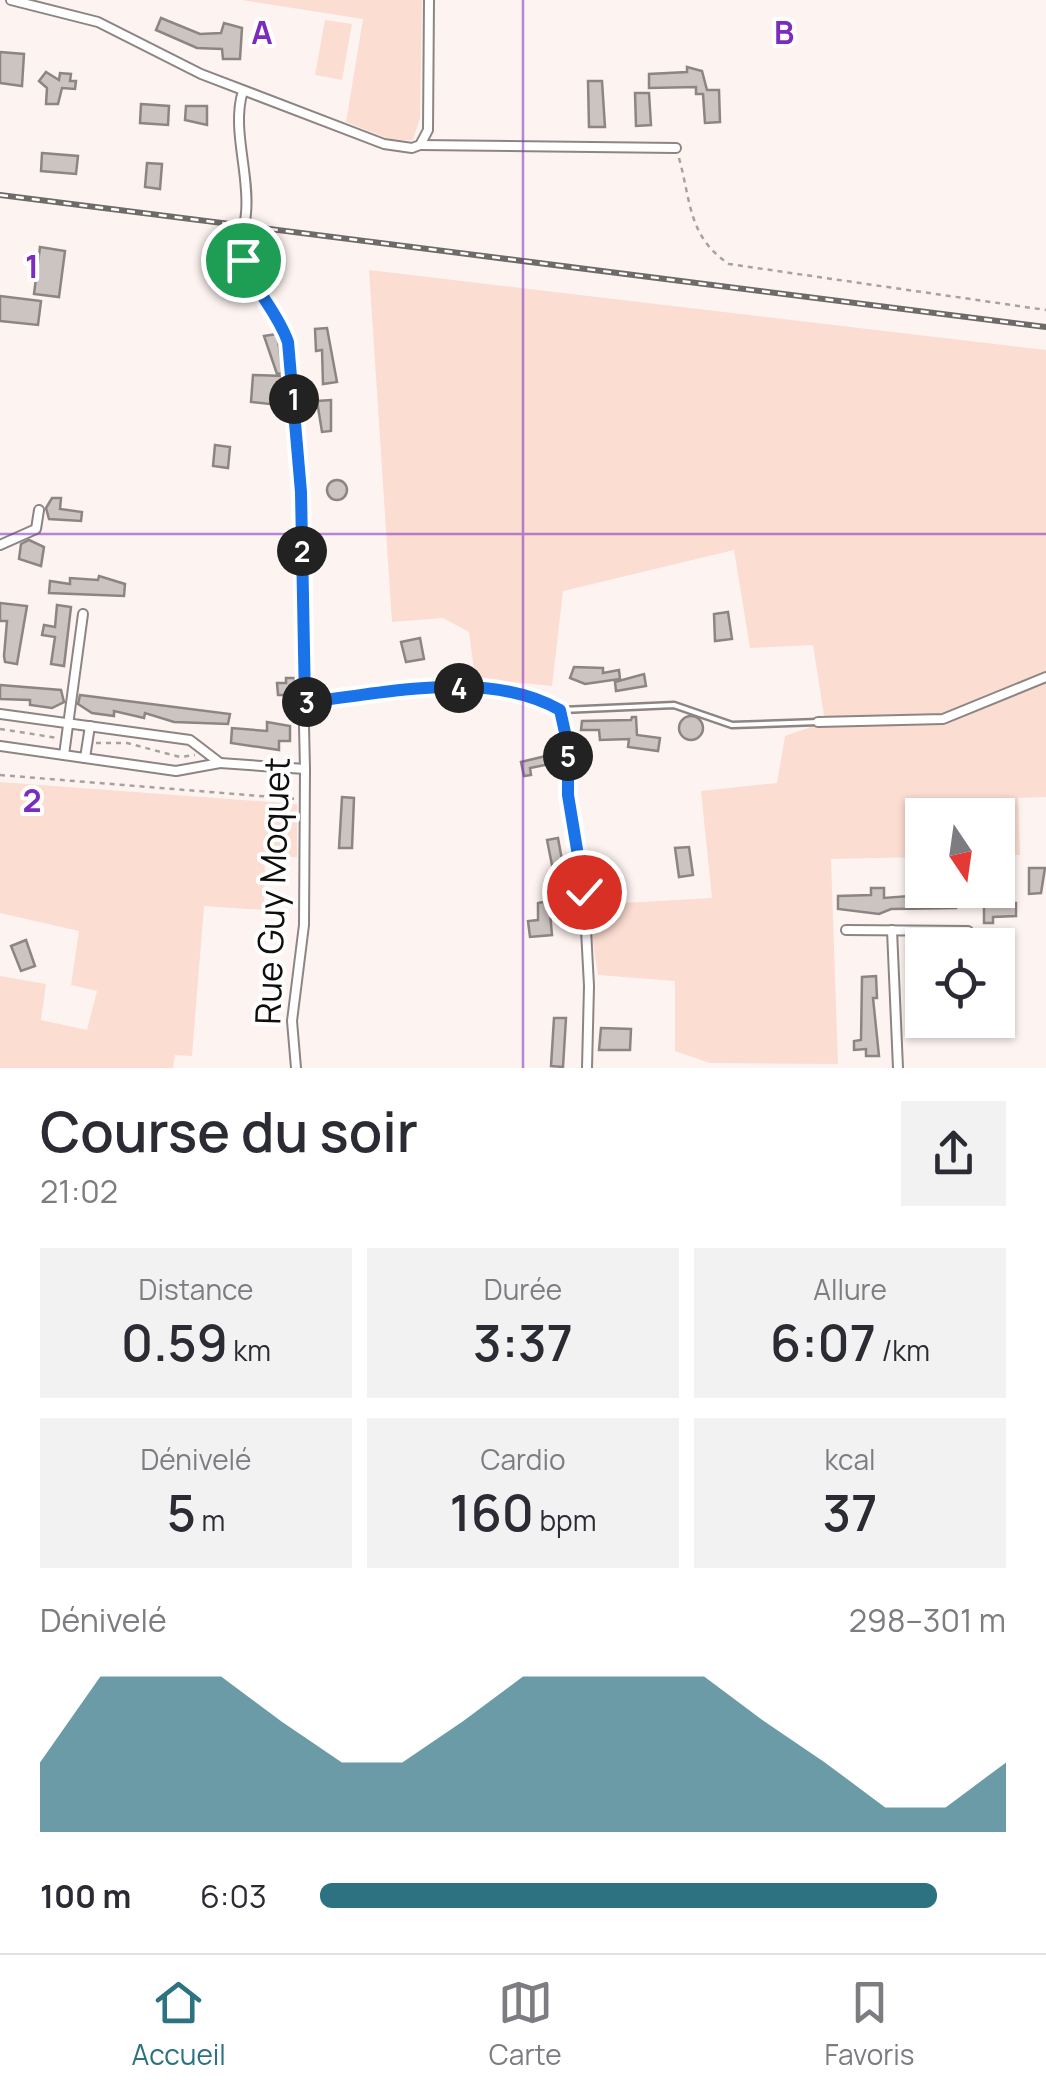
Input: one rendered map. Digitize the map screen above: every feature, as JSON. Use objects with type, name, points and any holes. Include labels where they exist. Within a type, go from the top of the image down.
[{"type":"street","points":[[12,0],[98,22],[243,91],[384,144],[676,148]]},
{"type":"street","points":[[420,144],[428,130],[429,0]]},
{"type":"street","name":"Rue Guy Moquet","points":[[243,91],[239,107],[249,186],[242,249],[255,291],[281,322],[288,342],[301,492],[304,925],[292,1021],[296,1068]]},
{"type":"street","points":[[0,545],[36,529],[39,510]]},
{"type":"street","points":[[64,755],[83,614]]},
{"type":"street","points":[[818,722],[943,719],[1046,677]]},
{"type":"street","points":[[305,702],[430,688],[498,688],[560,710],[568,746],[568,795],[584,892],[589,986],[587,1068]]},
{"type":"street","points":[[0,714],[190,740],[220,763]]},
{"type":"street","points":[[85,758],[90,726]]},
{"type":"street","points":[[0,746],[176,771],[220,763],[305,770]]},
{"type":"street","points":[[846,930],[905,930]]},
{"type":"street","points":[[892,930],[898,1068]]},
{"type":"lane","points":[[560,710],[674,704],[732,726],[818,722]]},
{"type":"path","points":[[676,148],[688,213],[710,252],[728,264],[1046,310]]},
{"type":"path","points":[[0,729],[66,738]]},
{"type":"path","points":[[88,741],[127,743],[180,758],[204,748]]},
{"type":"path","points":[[0,774],[305,800]]},
{"type":"shaded area","points":[[242,0],[422,0],[420,118],[413,140],[394,141],[346,122],[363,19]]},
{"type":"shaded area","points":[[325,20],[352,24],[342,80],[315,75]]},
{"type":"shaded area","points":[[369,270],[1046,350],[1046,797],[1018,798],[1020,855],[1015,855],[1015,798],[905,798],[905,857],[831,859],[838,1064],[710,1063],[675,1051],[675,981],[598,975],[587,905],[712,898],[701,791],[777,783],[785,736],[825,722],[813,645],[750,648],[734,550],[563,591],[552,686],[475,678],[469,632],[443,618],[392,622]]},
{"type":"shaded area","points":[[0,782],[297,804],[297,857],[265,857],[264,910],[204,906],[192,1056],[175,1055],[173,1068],[0,1068],[0,976],[46,984],[41,1020],[87,1030],[97,991],[71,985],[79,931],[0,913]]},
{"type":"building","points":[[161,18],[200,34],[221,33],[224,23],[242,28],[240,59],[223,59],[222,49],[197,48],[156,30]]},
{"type":"building","points":[[0,52],[24,54],[22,86],[0,83]]},
{"type":"building","points":[[687,67],[702,71],[707,90],[719,90],[720,122],[705,123],[703,94],[696,94],[696,87],[649,88],[649,74],[687,72]]},
{"type":"building","points":[[46,72],[59,80],[60,73],[71,74],[70,81],[76,81],[75,89],[62,88],[58,104],[46,104],[47,88],[39,81]]},
{"type":"building","points":[[588,81],[602,81],[605,127],[589,127]]},
{"type":"building","points":[[635,93],[649,93],[651,125],[636,126]]},
{"type":"building","points":[[141,104],[169,106],[168,125],[140,123]]},
{"type":"building","points":[[186,106],[207,106],[207,125],[185,120]]},
{"type":"building","points":[[42,153],[78,156],[76,174],[41,171]]},
{"type":"building","points":[[147,163],[162,164],[160,189],[145,187]]},
{"type":"building","points":[[40,247],[65,251],[59,297],[34,294]]},
{"type":"building","points":[[0,296],[41,301],[38,325],[0,321]]},
{"type":"building","points":[[327,328],[337,382],[323,384],[322,350],[316,351],[315,329]]},
{"type":"building","points":[[277,334],[283,373],[277,374],[264,336]]},
{"type":"building","points":[[253,375],[284,376],[286,399],[270,404],[251,402]]},
{"type":"building","points":[[331,400],[331,431],[322,432],[317,401]]},
{"type":"building","points":[[215,445],[230,447],[228,468],[213,466]]},
{"type":"building","points":[[333,480],[341,480],[347,490],[341,500],[333,500],[327,494],[327,486]]},
{"type":"building","points":[[52,498],[61,498],[60,509],[82,512],[81,521],[49,519],[46,508]]},
{"type":"building","points":[[29,540],[44,547],[41,566],[19,559],[21,544]]},
{"type":"building","points":[[99,576],[125,584],[124,596],[49,593],[50,581],[70,584],[70,578],[98,580]]},
{"type":"building","points":[[0,603],[27,606],[17,664],[5,662],[7,621],[0,621]]},
{"type":"building","points":[[57,605],[71,607],[64,666],[51,664],[55,637],[42,635],[44,625],[55,627]]},
{"type":"building","points":[[728,612],[732,639],[715,641],[714,614]]},
{"type":"building","points":[[420,638],[424,659],[406,662],[401,642]]},
{"type":"building","points":[[574,667],[603,668],[603,673],[619,670],[620,679],[585,684],[570,678]]},
{"type":"building","points":[[644,674],[646,686],[616,691],[615,682]]},
{"type":"building","points":[[286,678],[295,678],[296,704],[284,704],[285,695],[278,695],[277,683],[286,683]]},
{"type":"building","points":[[0,685],[61,690],[64,702],[52,708],[30,705],[30,700],[0,699]]},
{"type":"building","points":[[80,695],[230,714],[228,724],[174,722],[145,713],[144,718],[114,711],[114,716],[92,713],[78,704]]},
{"type":"building","points":[[691,716],[700,719],[700,737],[691,740],[682,737],[679,728],[682,719]]},
{"type":"building","points":[[636,717],[637,735],[660,738],[658,751],[628,747],[629,739],[600,740],[599,730],[581,730],[582,721]]},
{"type":"building","points":[[267,722],[290,726],[290,741],[279,741],[279,750],[231,743],[232,728],[267,731]]},
{"type":"building","points":[[554,739],[559,739],[560,771],[555,771],[555,763],[530,768],[531,775],[524,776],[521,762],[554,754]]},
{"type":"building","points":[[342,797],[354,798],[352,848],[339,848]]},
{"type":"building","points":[[558,838],[562,860],[570,859],[572,872],[554,875],[547,840]]},
{"type":"building","points":[[689,847],[693,875],[679,877],[675,848]]},
{"type":"building","points":[[1029,868],[1045,868],[1041,893],[1029,894]]},
{"type":"building","points":[[871,888],[884,888],[884,898],[905,896],[905,908],[956,908],[891,909],[879,914],[838,909],[838,896],[871,895]]},
{"type":"building","points":[[549,901],[552,935],[530,937],[528,921],[538,920],[538,903]]},
{"type":"building","points":[[1016,903],[1016,916],[993,917],[993,923],[984,923],[984,908],[1015,908]]},
{"type":"building","points":[[26,940],[35,966],[21,971],[11,946]]},
{"type":"building","points":[[876,976],[877,998],[873,998],[879,1056],[866,1056],[866,1049],[854,1050],[854,1041],[861,1040],[862,977]]},
{"type":"building","points":[[554,1018],[566,1018],[563,1067],[551,1066]]},
{"type":"building","points":[[601,1028],[631,1029],[630,1050],[599,1050]]},
{"type":"railway","points":[[0,195],[1046,327]]},
{"type":"route","points":[[243,260],[255,291],[281,322],[288,342],[301,492],[305,702],[430,688],[498,688],[560,710],[568,746],[568,795],[584,892]]}]
